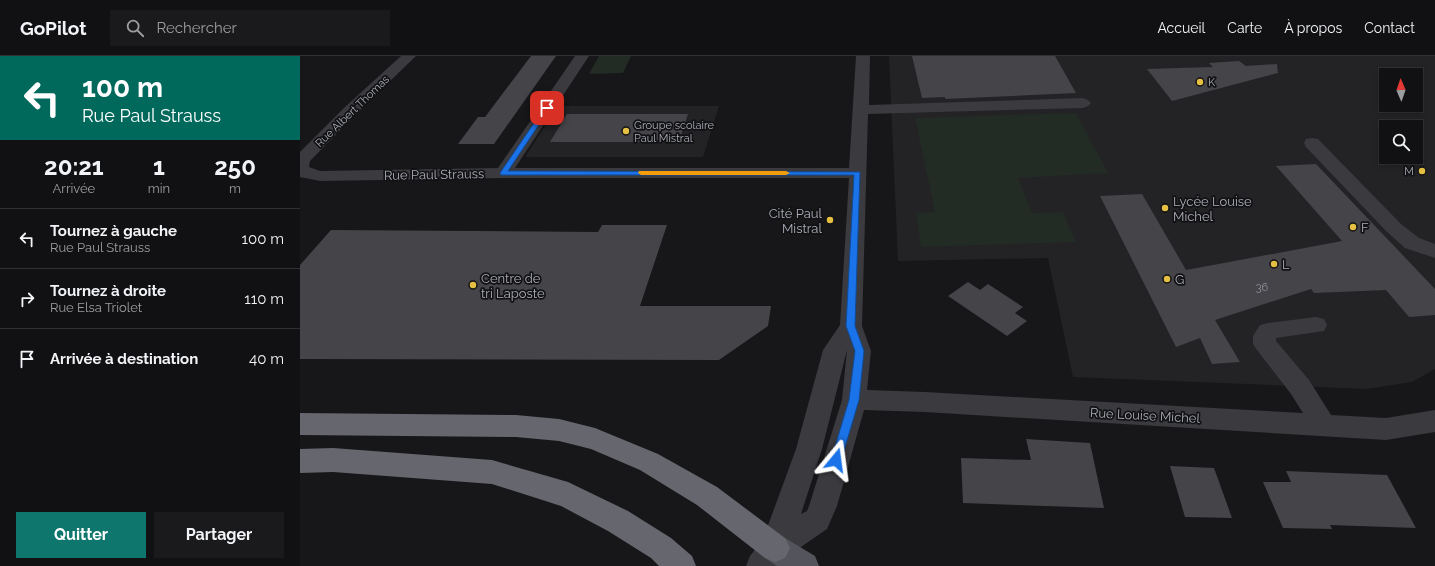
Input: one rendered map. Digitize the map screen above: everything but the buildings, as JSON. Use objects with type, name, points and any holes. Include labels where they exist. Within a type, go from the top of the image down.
[{"type":"highway","points":[[300,424],[516,426],[559,430],[595,439],[649,462],[707,496],[768,557]]},
{"type":"highway","points":[[300,461],[333,460],[492,472],[568,495],[618,521],[661,548],[681,566]]},
{"type":"main road","points":[[768,557],[804,566]]},
{"type":"street","name":"Rue Albert Thomas","points":[[300,168],[302,160],[409,56]]},
{"type":"street","points":[[503,173],[582,56]]},
{"type":"street","points":[[768,557],[817,520],[823,506],[854,400],[859,351],[850,326],[863,56]]},
{"type":"street","points":[[860,110],[1083,103]]},
{"type":"street","points":[[1312,143],[1394,228],[1412,243],[1435,251]]},
{"type":"street","name":"Rue Paul Strauss","points":[[300,168],[306,173],[320,176],[503,173],[858,173]]},
{"type":"street","points":[[1316,325],[1268,331],[1264,336],[1265,344],[1300,387],[1323,425]]},
{"type":"street","points":[[768,557],[809,449],[834,350],[850,326]]},
{"type":"street","name":"Rue Louise Michel","points":[[854,400],[933,403],[1386,429],[1435,421]]},
{"type":"shaded area","points":[[599,56],[631,56],[623,73],[589,74]]},
{"type":"shaded area","name":"Lycée Louise Michel","points":[[889,56],[1435,56],[1435,369],[1412,382],[1367,389],[1073,377],[1048,258],[898,261]]},
{"type":"shaded area","name":"Groupe scolaire Paul Mistral","points":[[558,106],[719,106],[703,157],[525,157]]},
{"type":"shaded area","points":[[1076,113],[1108,173],[1018,178],[1032,213],[1063,212],[1076,242],[921,247],[916,213],[935,212],[915,118]]},
{"type":"slow traffic","points":[[641,173],[786,173]]},
{"type":"place","name":"K","points":[[1200,82]]},
{"type":"place","name":"Groupe scolaire Paul Mistral","points":[[626,131]]},
{"type":"place","name":"M","points":[[1422,171]]},
{"type":"place","name":"Lycée Louise Michel","points":[[1165,208]]},
{"type":"place","name":"Cité Paul Mistral","points":[[830,220]]},
{"type":"place","name":"F","points":[[1353,227]]},
{"type":"place","name":"L","points":[[1274,264]]},
{"type":"place","name":"G","points":[[1167,279]]},
{"type":"place","name":"Centre de tri Laposte","points":[[473,285]]},
{"type":"route","points":[[547,108],[503,173],[858,173],[850,326],[859,351],[858,370],[854,400],[836,460]]}]
